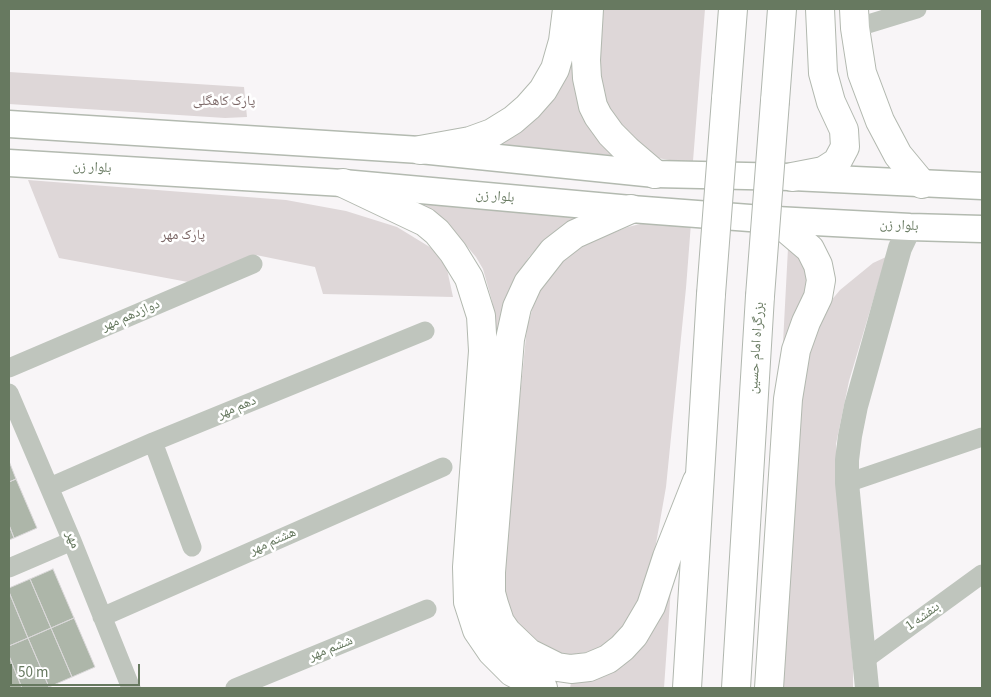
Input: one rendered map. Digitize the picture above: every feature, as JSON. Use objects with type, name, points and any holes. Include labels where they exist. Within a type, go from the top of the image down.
[{"type":"main road","points":[[420,150],[470,141],[492,133],[513,120],[528,107],[543,90],[555,69],[563,41],[567,9]]},
{"type":"main road","points":[[589,9],[586,60],[587,78],[593,106],[611,134],[655,174]]},
{"type":"main road","points":[[687,688],[711,294],[733,9]]},
{"type":"main road","name":"بزرگراه امام حسین","points":[[736,688],[760,296],[782,9]]},
{"type":"main road","points":[[792,177],[823,171],[837,162],[845,147],[844,130],[831,102],[823,73],[820,9]]},
{"type":"main road","points":[[854,18],[862,73],[880,121],[898,155],[922,184]]},
{"type":"main road","points":[[9,124],[420,150],[655,174],[792,177],[982,186]]},
{"type":"main road","name":"بلوار زن","points":[[9,163],[343,183],[776,220],[982,229]]},
{"type":"main road","points":[[343,183],[425,222],[438,232],[469,278],[481,316],[483,351],[467,568],[468,602],[477,630],[492,652],[512,672],[543,688]]},
{"type":"main road","points":[[631,209],[574,234],[553,251],[528,283],[517,308],[510,339],[491,572],[491,593],[500,622],[516,642],[544,662],[570,669],[588,667],[608,659],[622,648],[634,635],[651,606],[701,471]]},
{"type":"main road","points":[[769,688],[788,400],[796,350],[818,297],[821,280],[818,265],[810,249],[776,220]]},
{"type":"street","points":[[854,18],[917,9]]},
{"type":"street","points":[[867,688],[847,483],[847,460],[856,406],[900,248],[910,227]]},
{"type":"street","name":"دوازدهم مهر","points":[[9,368],[254,264]]},
{"type":"street","name":"دهم مهر","points":[[50,486],[425,331]]},
{"type":"street","name":"مهر","points":[[10,398],[50,486],[102,616],[127,687]]},
{"type":"street","points":[[847,483],[982,437]]},
{"type":"street","points":[[153,442],[192,546]]},
{"type":"street","name":"هشتم مهر","points":[[102,616],[444,467]]},
{"type":"street","points":[[9,568],[72,542]]},
{"type":"street","name":"بنفشه 1","points":[[864,660],[982,574]]},
{"type":"street","name":"ششم مهر","points":[[235,688],[427,609]]},
{"type":"green space","points":[[578,9],[577,60],[622,156],[487,145],[510,133]]},
{"type":"green space","points":[[600,9],[705,9],[693,161],[652,157],[623,135],[605,100],[597,56]]},
{"type":"green space","name":"پارک کاهگلی","points":[[9,72],[244,87],[247,117],[225,118],[9,104]]},
{"type":"green space","name":"پارک مهر","points":[[28,180],[286,200],[346,211],[397,227],[433,249],[447,269],[453,297],[323,294],[315,267],[256,255],[188,282],[59,258]]},
{"type":"green space","points":[[411,201],[595,217],[554,233],[545,239],[529,257],[509,289],[496,345],[492,301],[483,269],[476,257],[454,231]]},
{"type":"green space","points":[[652,221],[691,223],[666,487],[654,555],[647,580],[631,618],[609,643],[592,651],[570,655],[553,652],[540,645],[518,627],[511,615],[506,599],[502,574],[527,327],[536,297],[545,279],[574,251],[597,239],[628,227]]},
{"type":"green space","points":[[788,248],[800,250],[813,271],[782,362]]},
{"type":"green space","points":[[886,257],[849,381],[836,444],[853,688],[784,688],[782,660],[797,386],[820,314],[840,290],[873,263]]},
{"type":"green space","points":[[671,587],[664,688],[570,688],[571,683],[597,679],[616,670]]},
{"type":"building","points":[[9,461],[16,479],[9,482]]},
{"type":"building","points":[[16,479],[37,528],[14,538],[9,525],[9,482]]},
{"type":"building","points":[[9,525],[14,538],[9,540]]},
{"type":"building","points":[[53,569],[74,618],[51,628],[30,579]]},
{"type":"building","points":[[30,579],[51,628],[28,638],[9,588]]},
{"type":"building","points":[[9,592],[28,638],[9,646]]},
{"type":"building","points":[[74,618],[95,667],[72,677],[51,628]]},
{"type":"building","points":[[51,628],[72,677],[49,687],[28,638]]},
{"type":"building","points":[[28,638],[49,687],[22,688],[9,656],[9,646]]},
{"type":"building","points":[[9,656],[22,688],[9,688]]}]
